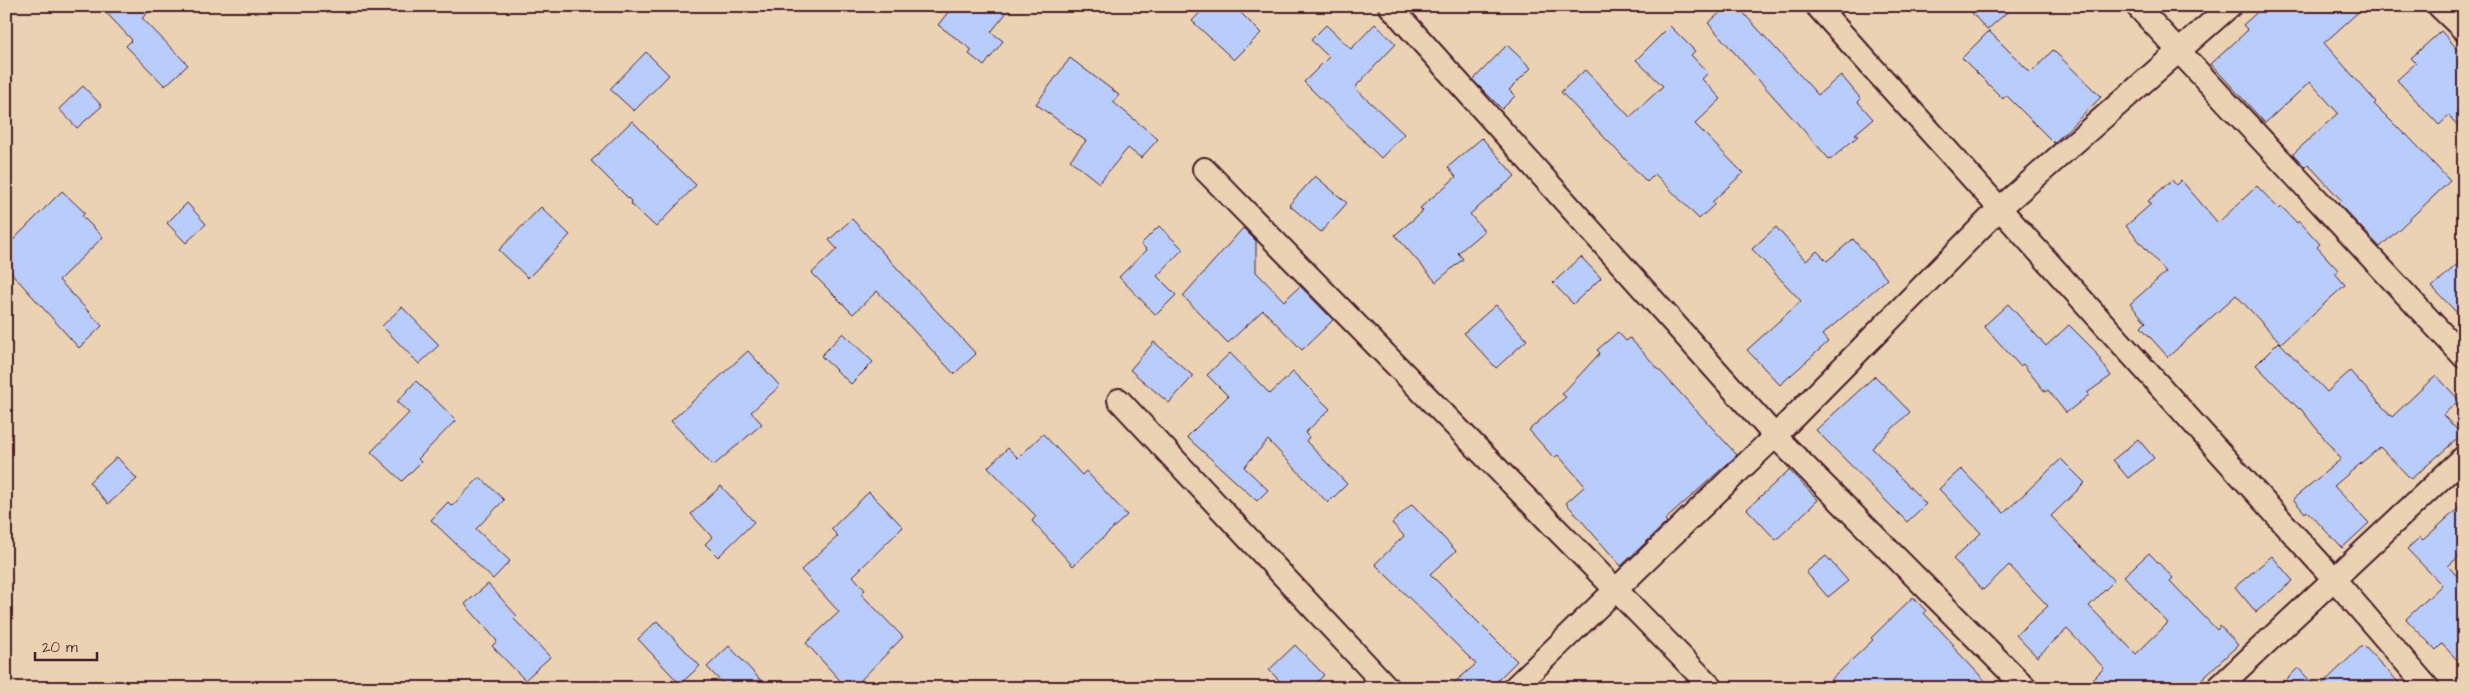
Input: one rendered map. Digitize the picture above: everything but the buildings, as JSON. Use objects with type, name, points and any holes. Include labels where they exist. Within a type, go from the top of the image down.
[{"type":"street","points":[[1390,6],[1775,436],[2026,688]]},
{"type":"street","points":[[1817,6],[2334,579],[2428,688]]},
{"type":"street","points":[[2137,6],[2464,357]]},
{"type":"street","points":[[1514,688],[1775,436],[1999,209],[2230,6]]},
{"type":"street","points":[[2439,6],[2464,30]]},
{"type":"street","points":[[1204,169],[1712,688]]},
{"type":"street","points":[[1119,400],[1388,688]]},
{"type":"street","points":[[2218,688],[2464,457]]}]
